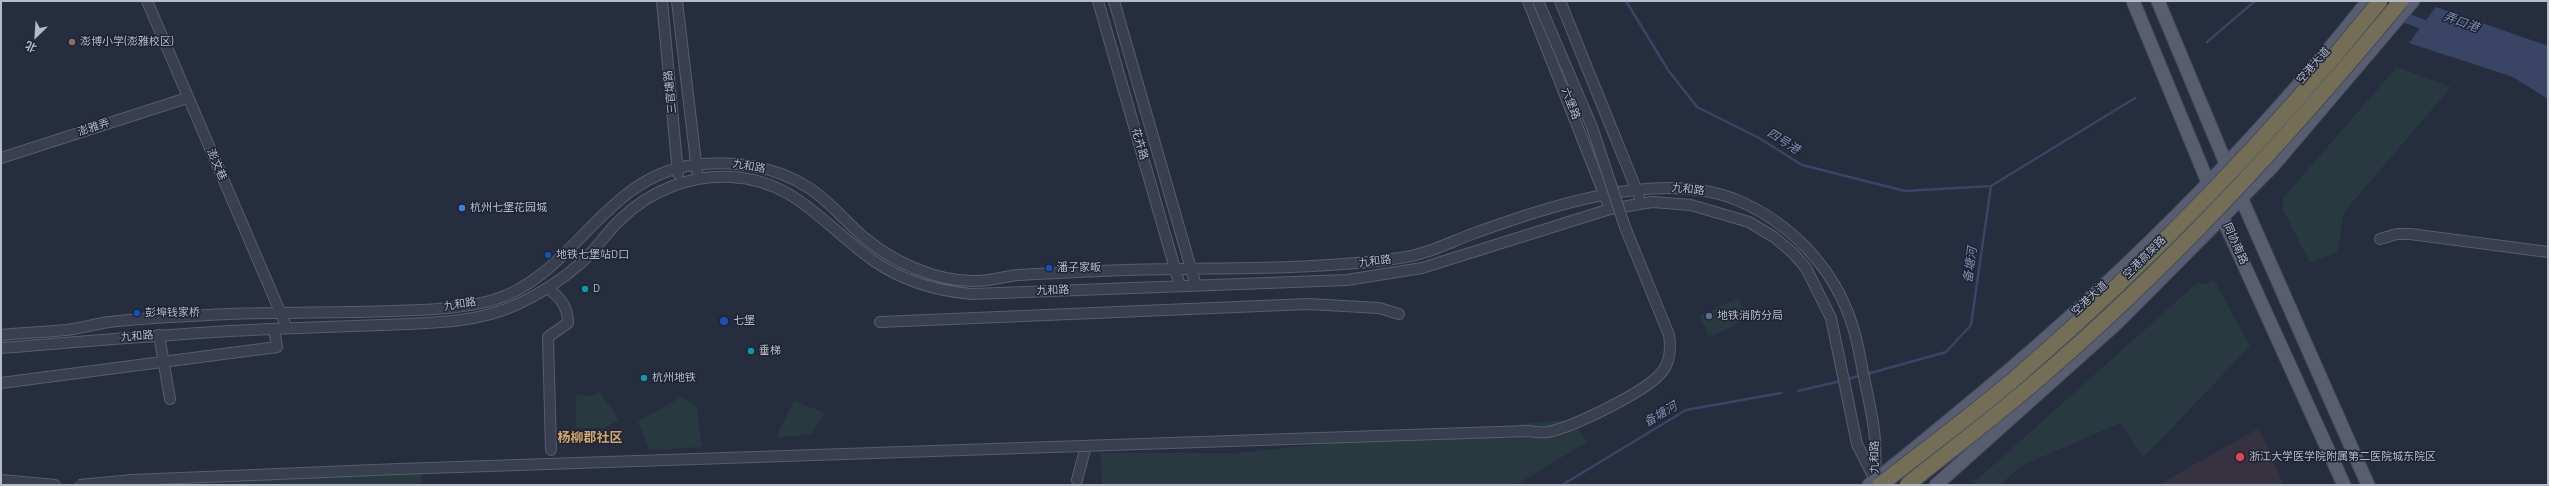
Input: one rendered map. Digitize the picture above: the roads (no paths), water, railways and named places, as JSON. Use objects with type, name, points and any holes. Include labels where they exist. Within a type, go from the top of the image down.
[{"type":"highway","name":"空港高架路","points":[[1875,484],[2019,375],[2107,296],[2270,130],[2380,1]]},
{"type":"highway","name":"空港高架路","points":[[1907,485],[2027,389],[2201,227],[2281,142],[2401,1]]},
{"type":"main road","name":"同协南路","points":[[2133,1],[2209,185],[2344,485]]},
{"type":"main road","points":[[2158,1],[2227,166],[2368,485]]},
{"type":"main road","name":"空港大道","points":[[1875,484],[2078,311],[2209,185],[2344,32],[2368,1]]},
{"type":"main road","points":[[1936,485],[2117,323],[2242,198],[2272,167],[2378,44],[2412,1]]},
{"type":"street","name":"澎文巷","points":[[148,1],[187,98],[287,328]]},
{"type":"street","name":"三官塘路","points":[[662,1],[679,182]]},
{"type":"street","name":"三官塘路","points":[[677,1],[698,179]]},
{"type":"street","name":"花卉路","points":[[1098,1],[1180,286]]},
{"type":"street","name":"花卉路","points":[[1114,1],[1196,286]]},
{"type":"street","name":"六堡路","points":[[1528,1],[1610,209]]},
{"type":"street","points":[[80,485],[132,480],[306,473],[1527,431],[1546,433],[1560,429],[1635,393],[1662,372],[1670,357],[1669,334],[1625,227],[1592,127],[1538,1]]},
{"type":"street","points":[[1560,1],[1637,190],[1641,204]]},
{"type":"street","name":"澎雅弄","points":[[1,158],[187,98]]},
{"type":"street","name":"九和路","points":[[1,335],[66,330],[110,322],[280,314],[442,309],[490,300],[515,292],[535,280],[608,208],[642,183],[677,168],[696,164],[727,163],[750,165],[776,171],[811,189],[830,204],[868,241],[899,260],[922,270],[954,279],[985,281],[1020,275],[1130,270],[1338,266],[1409,257],[1480,232],[1604,194],[1637,190],[1677,188],[1719,195],[1738,201],[1783,227],[1814,257],[1837,287],[1852,324],[1861,362],[1875,437],[1875,484]]},
{"type":"street","name":"九和路","points":[[1,348],[159,335],[287,328],[423,324],[476,318],[514,306],[548,289],[583,261],[635,206],[679,182],[698,179],[733,177],[754,180],[787,192],[876,262],[900,275],[947,292],[972,294],[1347,280],[1422,268],[1610,209],[1641,204],[1677,203],[1727,214],[1749,222],[1774,237],[1793,253],[1816,285],[1831,318],[1848,393],[1857,444],[1875,484]]},
{"type":"street","points":[[2380,239],[2396,234],[2410,234],[2548,252]]},
{"type":"street","points":[[548,289],[556,294],[568,311],[568,323],[548,337],[551,450]]},
{"type":"street","points":[[880,322],[1308,304],[1379,308],[1399,314]]},
{"type":"street","points":[[1,383],[277,347],[274,329]]},
{"type":"street","points":[[159,335],[162,361],[170,399]]},
{"type":"street","points":[[1077,480],[1086,446]]},
{"type":"street","points":[[1,480],[55,485]]},
{"type":"water","points":[[2436,7],[2548,46],[2548,99],[2513,77],[2409,43]]},
{"type":"waterway","name":"四号港","points":[[1626,1],[1668,70],[1697,107],[1759,138],[1802,165],[1905,191],[1991,186],[2135,98]]},
{"type":"waterway","name":"备塘河","points":[[2207,42],[2255,1]]},
{"type":"waterway","name":"弄口港","points":[[2370,4],[2435,29]]},
{"type":"waterway","name":"备塘河","points":[[1867,374],[1946,352],[1971,325],[1991,186]]},
{"type":"waterway","name":"备塘河","points":[[1845,380],[1862,375]]},
{"type":"waterway","name":"备塘河","points":[[1798,391],[1841,381]]},
{"type":"waterway","name":"备塘河","points":[[1562,485],[1686,410],[1781,393]]},
{"type":"place","name":"澎博小学(澎雅校区)","points":[[72,42]]},
{"type":"place","name":"杭州七堡花园城","points":[[462,208]]},
{"type":"place","name":"地铁七堡站D口","points":[[548,255]]},
{"type":"place","name":"潘子家畈","points":[[1049,268]]},
{"type":"place","name":"D","points":[[585,289]]},
{"type":"place","name":"彭埠钱家桥","points":[[137,313]]},
{"type":"place","name":"地铁消防分局","points":[[1709,316]]},
{"type":"place","name":"七堡","points":[[724,321]]},
{"type":"place","name":"垂梯","points":[[751,351]]},
{"type":"place","name":"杭州地铁","points":[[644,378]]},
{"type":"place","name":"浙江大学医学院附属第二医院城东院区","points":[[2240,457]]},
{"type":"district","name":"杨柳郡社区","points":[[590,439]]}]
